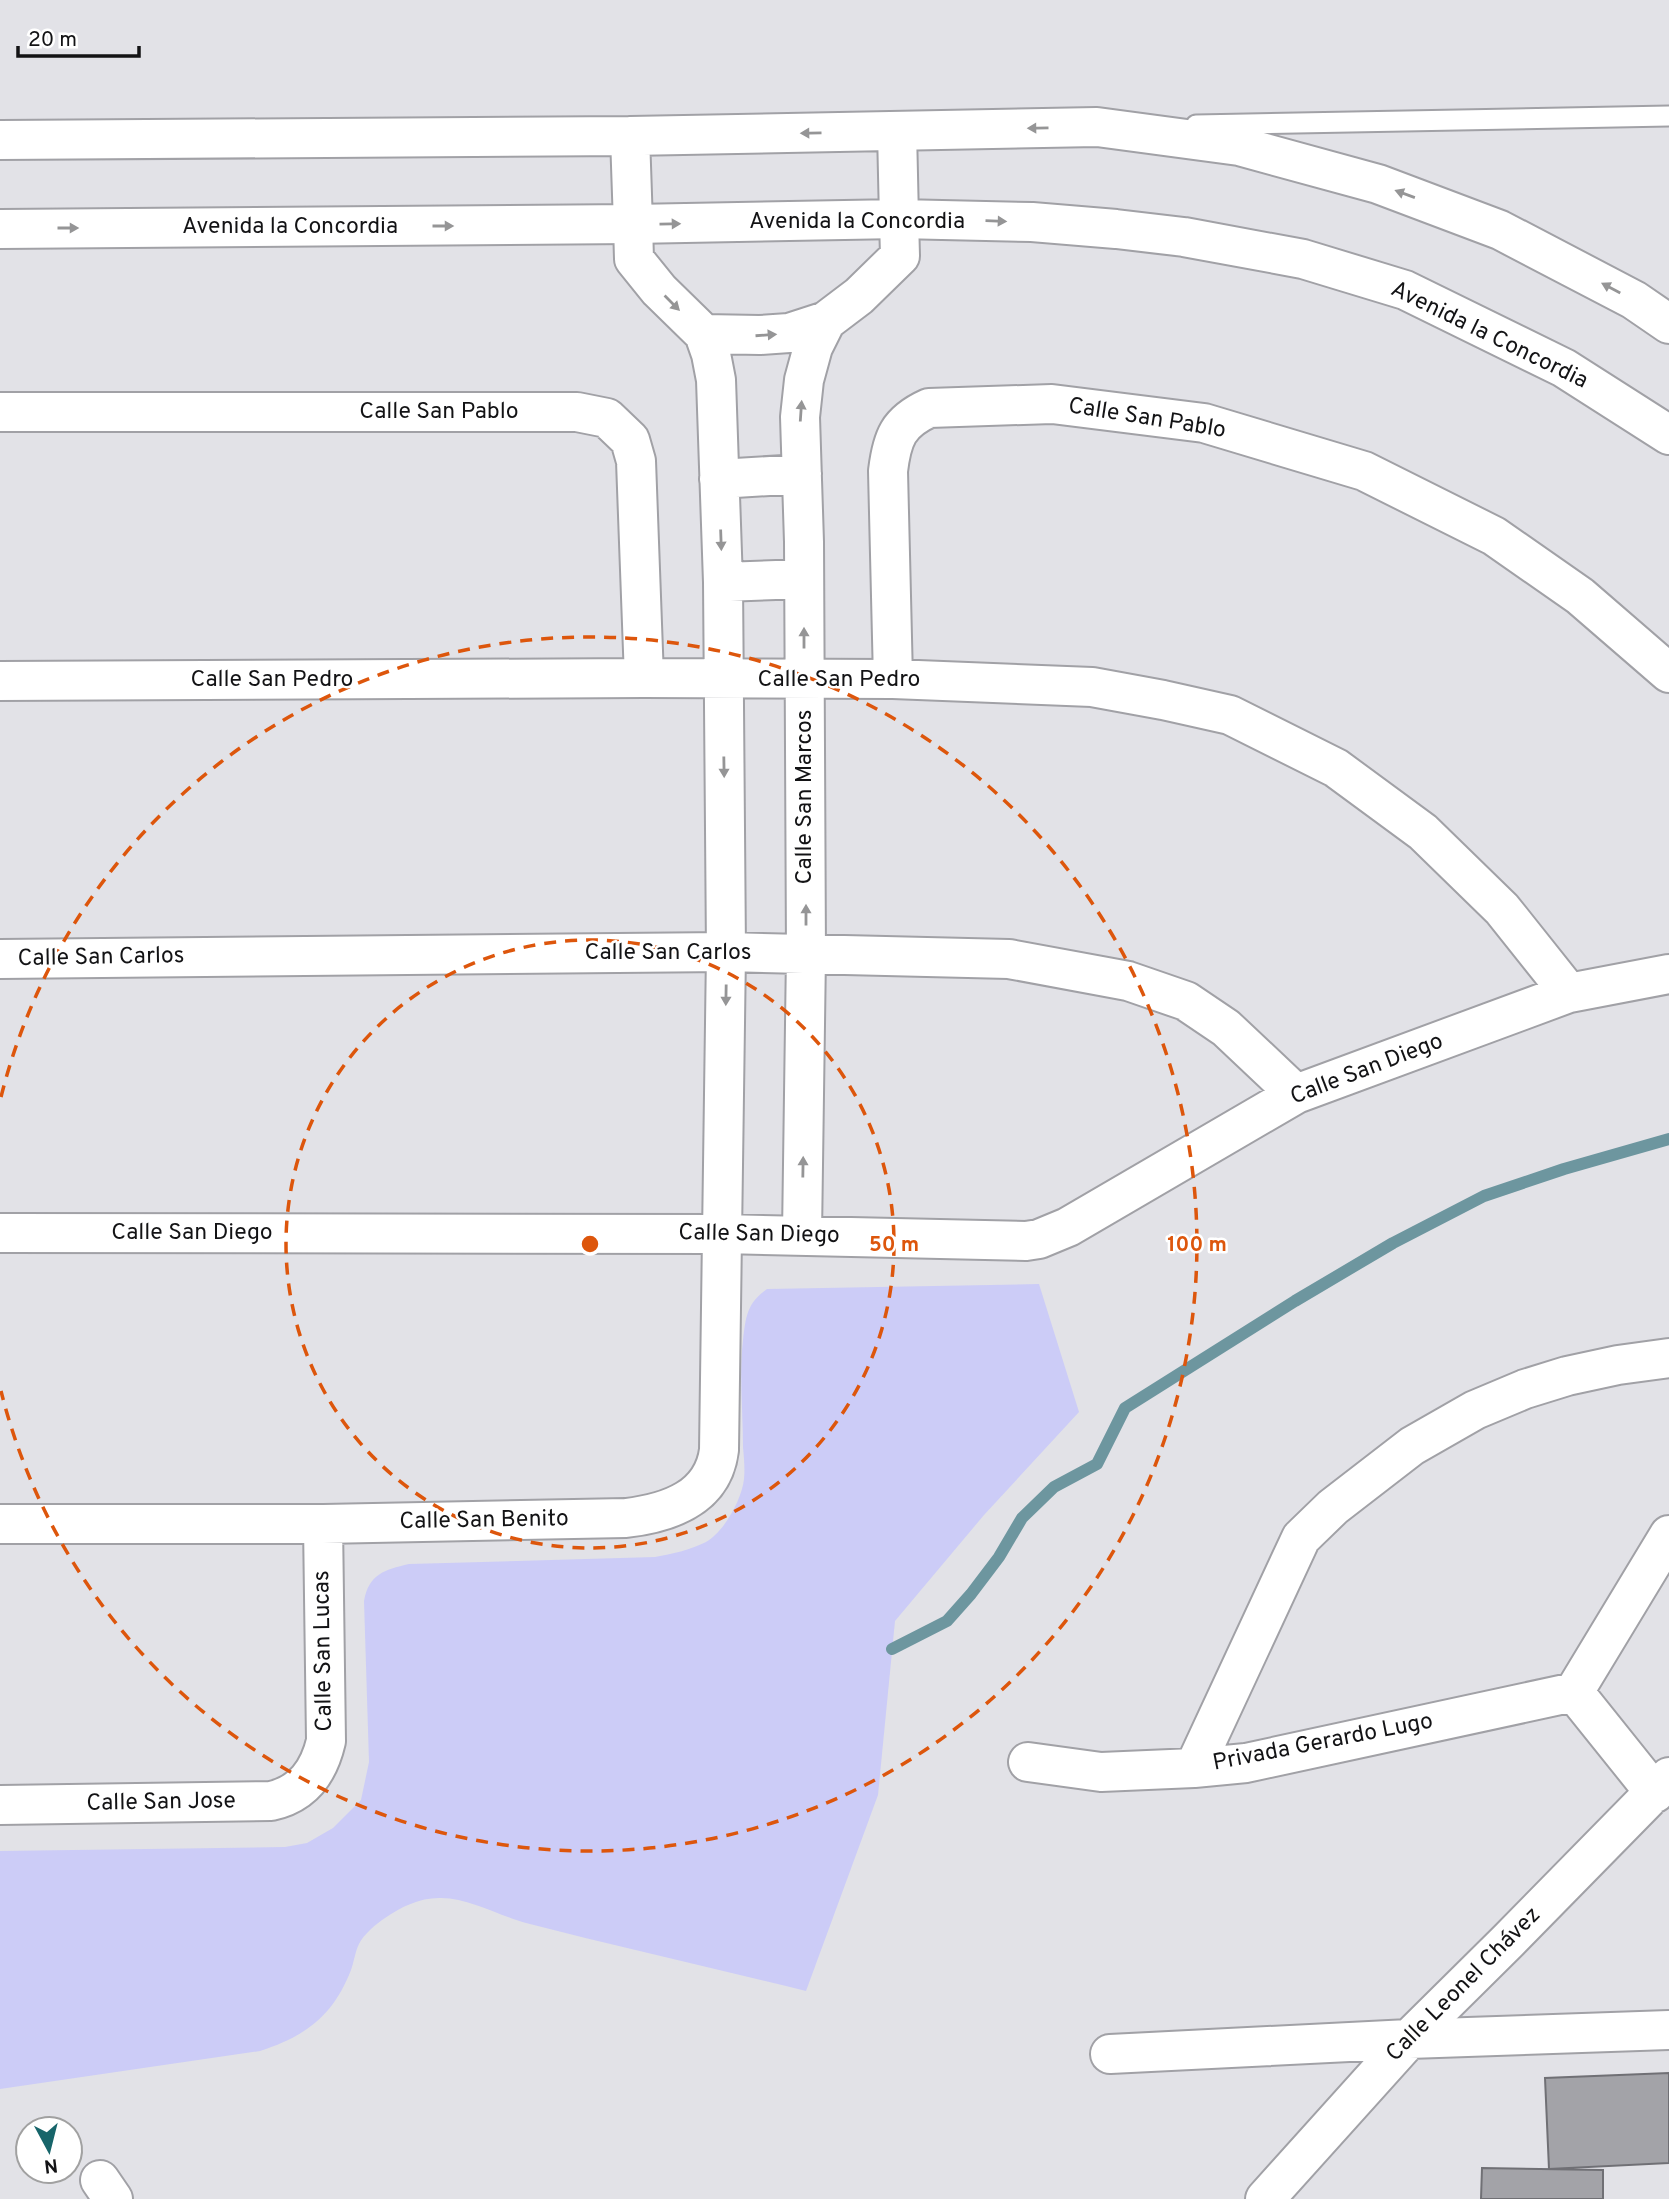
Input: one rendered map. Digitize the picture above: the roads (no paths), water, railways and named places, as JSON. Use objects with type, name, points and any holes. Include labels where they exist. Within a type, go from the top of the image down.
[{"type":"street","points":[[0,140],[630,136],[1097,127],[1239,146],[1378,184],[1500,230],[1634,300],[1669,324]]},
{"type":"street","points":[[704,334],[789,333],[825,321],[859,296],[900,256],[897,131]]},
{"type":"street","points":[[630,136],[635,259],[659,290],[704,334],[716,380],[723,582],[726,951],[722,1234]]},
{"type":"street","name":"Avenida la Concordia","points":[[0,229],[899,219],[1032,222],[1184,237],[1303,259],[1405,290],[1564,368],[1669,435]]},
{"type":"street","name":"Calle San Marcos","points":[[802,1235],[806,954],[804,579],[800,416],[804,380],[813,346],[825,321]]},
{"type":"street","name":"Calle San Pablo","points":[[893,679],[888,471],[891,449],[898,430],[914,415],[929,408],[946,405],[1052,404],[1204,423],[1364,471],[1494,536],[1580,596],[1669,673]]},
{"type":"street","name":"Calle San Pablo","points":[[0,412],[577,412],[607,418],[630,440],[636,461],[644,678]]},
{"type":"street","points":[[719,479],[802,474]]},
{"type":"street","points":[[723,582],[804,579]]},
{"type":"street","name":"Calle San Pedro","points":[[0,681],[893,679],[1092,687],[1230,715],[1336,768],[1423,832],[1502,909],[1569,993]]},
{"type":"street","name":"Calle San Carlos","points":[[0,959],[726,951],[1009,960],[1128,981],[1186,1002],[1227,1028],[1296,1094]]},
{"type":"street","name":"Calle San Diego","points":[[0,1233],[722,1234],[1014,1241],[1039,1239],[1068,1227],[1296,1094],[1569,993],[1669,974]]},
{"type":"street","name":"Calle San Benito","points":[[0,1524],[323,1524],[626,1518],[658,1512],[689,1499],[700,1491],[711,1479],[717,1465],[722,1234]]},
{"type":"street","points":[[1194,1768],[1301,1538],[1333,1507],[1412,1446],[1475,1410],[1525,1389],[1567,1376],[1618,1365],[1669,1359]]},
{"type":"street","name":"Calle San Lucas","points":[[313,1776],[326,1741],[323,1524]]},
{"type":"street","points":[[1662,1785],[1574,1692],[1669,1535]]},
{"type":"street","name":"Privada Gerardo Lugo","points":[[1028,1762],[1101,1772],[1246,1763],[1574,1692]]},
{"type":"street","name":"Calle San Jose","points":[[0,1805],[271,1801],[285,1798],[297,1791],[313,1776]]},
{"type":"street","name":"Calle Leonel Chávez","points":[[1265,2199],[1409,2039],[1662,1785]]},
{"type":"street","points":[[1110,2054],[1409,2039],[1669,2030]]},
{"type":"lane","points":[[1097,127],[1669,117]]},
{"type":"waterway","points":[[892,1649],[947,1621],[999,1557],[1022,1518],[1054,1487],[1097,1464],[1125,1408],[1393,1243],[1484,1196],[1564,1169],[1669,1139]]}]
